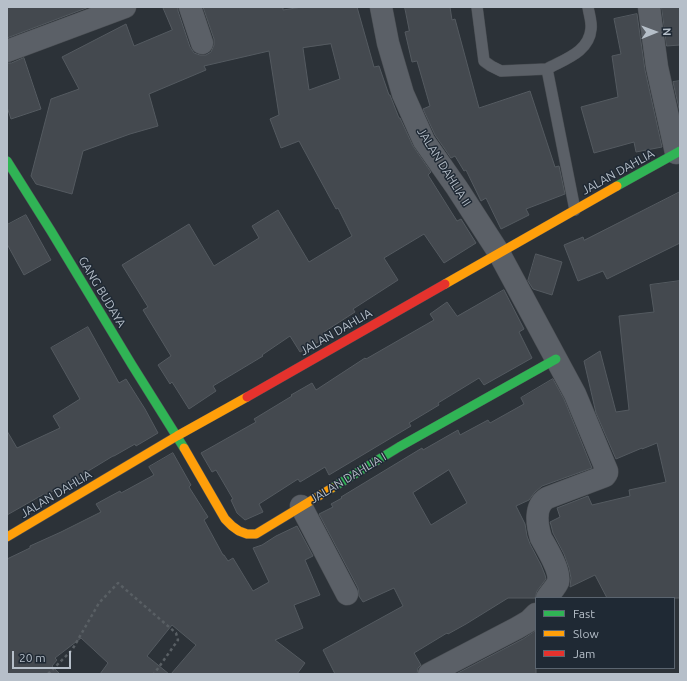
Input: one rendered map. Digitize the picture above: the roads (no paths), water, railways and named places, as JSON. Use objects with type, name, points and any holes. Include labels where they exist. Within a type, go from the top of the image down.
[{"type":"street","points":[[7,51],[124,7]]},
{"type":"street","points":[[190,7],[202,43]]},
{"type":"street","name":"JALAN DAHLIA II","points":[[380,7],[388,43],[403,94],[424,141],[457,188],[499,253]]},
{"type":"street","points":[[649,7],[657,67],[678,152]]},
{"type":"street","name":"JALAN DAHLIA","points":[[7,537],[177,436],[678,152]]},
{"type":"street","name":"GANG BUDAYA","points":[[7,161],[177,436]]},
{"type":"street","points":[[499,253],[575,394],[607,473],[605,476],[548,498],[541,503],[538,514],[539,532],[557,570],[558,577],[558,582],[548,597]]},
{"type":"street","name":"JALAN DAHLIA I","points":[[177,436],[231,526],[243,534],[256,534],[399,447],[556,359]]},
{"type":"street","points":[[301,506],[347,594]]},
{"type":"street","points":[[429,674],[517,628],[529,621],[535,615]]},
{"type":"lane","points":[[477,7],[484,61],[501,71],[547,68],[578,53],[588,42],[592,28],[588,7]]},
{"type":"lane","points":[[547,68],[575,210]]}]
